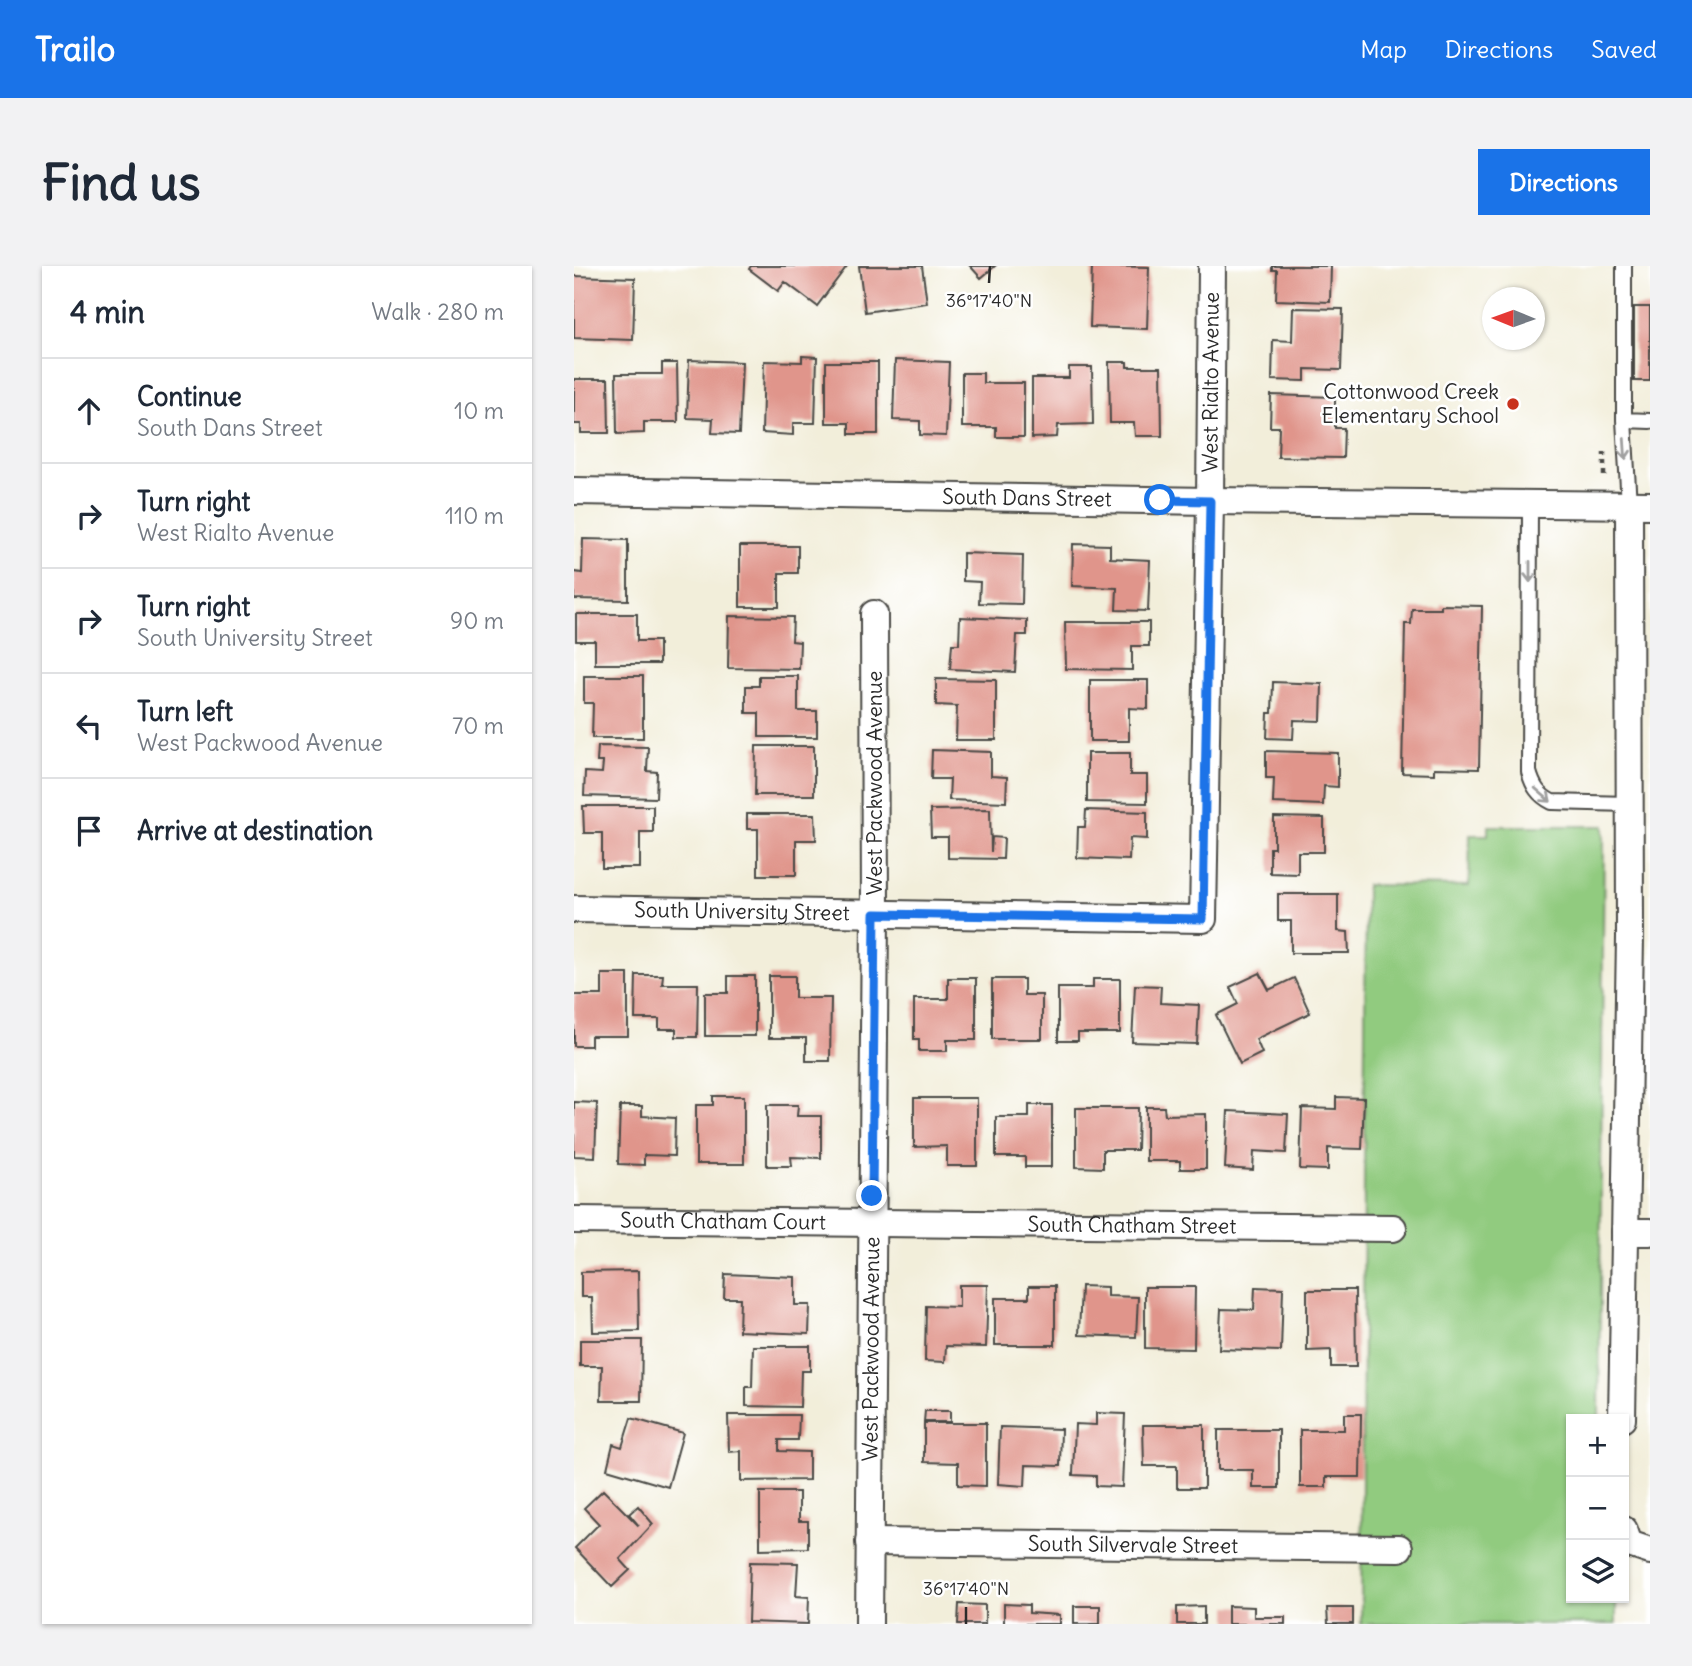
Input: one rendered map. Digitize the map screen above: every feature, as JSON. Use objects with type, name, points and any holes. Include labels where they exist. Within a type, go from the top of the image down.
[{"type":"street","name":"West Rialto Avenue","points":[[1203,919],[1212,266]]},
{"type":"street","name":"South Dans Street","points":[[574,491],[1640,505]]},
{"type":"street","points":[[1622,1414],[1637,1232],[1640,938],[1628,804],[1640,505]]},
{"type":"street","name":"West Packwood Avenue","points":[[869,1624],[875,914],[874,614]]},
{"type":"street","name":"South University Street","points":[[574,909],[1203,919]]},
{"type":"street","name":"South Chatham Court","points":[[574,1220],[872,1223]]},
{"type":"street","name":"South Chatham Street","points":[[872,1223],[1393,1228]]},
{"type":"street","name":"South Silvervale Street","points":[[869,1542],[1399,1548]]},
{"type":"lane","points":[[1624,266],[1623,421],[1640,505]]},
{"type":"lane","points":[[1623,421],[1650,421]]},
{"type":"lane","points":[[1530,504],[1529,772],[1532,783],[1544,798],[1552,802],[1628,804]]},
{"type":"green space","points":[[1488,826],[1604,826],[1599,1414],[1566,1414],[1566,1603],[1616,1603],[1616,1624],[1361,1624],[1366,885],[1469,886],[1470,835],[1488,835]]},
{"type":"building","points":[[751,266],[847,266],[817,306],[785,282],[778,291],[749,269]]},
{"type":"building","points":[[859,266],[922,266],[927,303],[865,312]]},
{"type":"building","points":[[970,266],[995,266],[981,278]]},
{"type":"building","points":[[1092,266],[1149,267],[1147,329],[1090,327]]},
{"type":"building","points":[[1272,266],[1331,266],[1330,302],[1276,300],[1277,270],[1272,270]]},
{"type":"building","points":[[574,276],[635,278],[633,340],[574,338]]},
{"type":"building","points":[[1634,307],[1650,307],[1650,381],[1634,381]]},
{"type":"building","points":[[1293,308],[1343,309],[1341,370],[1305,369],[1305,381],[1272,380],[1273,340],[1292,341]]},
{"type":"building","points":[[802,356],[817,357],[815,423],[793,423],[793,435],[762,433],[764,361],[802,362]]},
{"type":"building","points":[[689,360],[742,362],[739,434],[712,433],[713,419],[687,418]]},
{"type":"building","points":[[895,360],[949,362],[946,436],[920,435],[920,421],[893,420]]},
{"type":"building","points":[[826,362],[878,362],[878,434],[849,434],[849,423],[826,423]]},
{"type":"building","points":[[1109,362],[1127,362],[1127,367],[1161,367],[1162,436],[1135,436],[1134,423],[1110,423]]},
{"type":"building","points":[[662,363],[677,363],[678,422],[644,422],[644,433],[617,434],[616,374],[662,374]]},
{"type":"building","points":[[1069,367],[1092,367],[1093,424],[1058,425],[1057,437],[1032,438],[1032,378],[1069,378]]},
{"type":"building","points":[[962,373],[983,373],[983,383],[1024,383],[1024,437],[996,437],[996,427],[962,427]]},
{"type":"building","points":[[574,379],[608,379],[609,433],[581,433],[581,424],[574,424]]},
{"type":"building","points":[[1271,395],[1335,397],[1335,428],[1344,428],[1343,458],[1278,457],[1279,427],[1270,427]]},
{"type":"building","points":[[583,539],[628,540],[628,600],[574,599],[574,572],[582,573]]},
{"type":"building","points":[[1073,544],[1110,545],[1110,558],[1150,560],[1148,611],[1116,610],[1117,588],[1072,586]]},
{"type":"building","points":[[740,546],[798,546],[798,573],[779,573],[779,607],[740,607]]},
{"type":"building","points":[[963,553],[1023,555],[1022,604],[979,603],[980,582],[963,581]]},
{"type":"building","points":[[1441,605],[1482,606],[1479,769],[1434,768],[1434,774],[1402,773],[1405,624],[1411,624],[1412,609],[1441,609]]},
{"type":"building","points":[[576,614],[637,614],[637,641],[659,641],[659,664],[595,664],[595,641],[576,641]]},
{"type":"building","points":[[729,616],[793,617],[792,641],[800,642],[799,669],[728,668]]},
{"type":"building","points":[[960,617],[1027,620],[1027,635],[1017,635],[1015,672],[950,669],[952,644],[959,644]]},
{"type":"building","points":[[1065,622],[1149,622],[1149,646],[1132,646],[1132,670],[1066,669]]},
{"type":"building","points":[[584,676],[643,676],[643,738],[592,738],[593,703],[584,703]]},
{"type":"building","points":[[759,676],[798,676],[798,711],[817,711],[817,737],[759,737],[759,713],[746,713],[746,686],[759,686]]},
{"type":"building","points":[[936,679],[996,680],[996,740],[956,740],[957,706],[936,705]]},
{"type":"building","points":[[1090,680],[1148,680],[1148,709],[1129,708],[1129,741],[1090,741]]},
{"type":"building","points":[[1273,682],[1322,684],[1321,721],[1294,720],[1293,739],[1267,738],[1268,713],[1272,713]]},
{"type":"building","points":[[598,746],[648,747],[647,771],[657,772],[656,798],[584,796],[585,772],[602,773],[603,762],[597,762]]},
{"type":"building","points":[[756,746],[814,746],[814,795],[755,795]]},
{"type":"building","points":[[932,750],[991,752],[991,776],[1007,777],[1006,802],[949,800],[950,779],[931,779]]},
{"type":"building","points":[[1266,751],[1338,753],[1338,787],[1324,786],[1323,805],[1273,803],[1274,778],[1266,778]]},
{"type":"building","points":[[1087,753],[1130,753],[1130,775],[1147,775],[1147,803],[1087,802]]},
{"type":"building","points":[[583,806],[653,806],[653,832],[640,832],[640,868],[602,868],[602,833],[584,833]]},
{"type":"building","points":[[990,809],[991,852],[992,837],[1004,838],[1003,859],[948,858],[948,837],[931,837],[930,810]]},
{"type":"building","points":[[1086,810],[1147,812],[1147,839],[1130,838],[1129,860],[1077,858],[1078,827],[1085,827]]},
{"type":"building","points":[[747,814],[815,814],[816,840],[796,840],[796,875],[758,875],[758,829],[747,829]]},
{"type":"building","points":[[1274,817],[1324,818],[1324,852],[1298,852],[1298,874],[1270,873],[1270,848],[1274,848]]},
{"type":"building","points":[[1278,894],[1338,894],[1338,931],[1348,932],[1349,953],[1291,953],[1291,921],[1278,921]]},
{"type":"building","points":[[1260,973],[1269,990],[1294,978],[1310,1013],[1256,1039],[1262,1053],[1240,1064],[1216,1015],[1238,1004],[1230,987]]},
{"type":"building","points":[[602,974],[628,974],[628,1036],[591,1036],[591,1046],[574,1046],[574,995],[602,995]]},
{"type":"building","points":[[636,975],[663,975],[662,984],[698,984],[697,1037],[676,1037],[676,1029],[659,1029],[659,1019],[635,1019]]},
{"type":"building","points":[[728,976],[755,976],[755,1036],[705,1036],[705,993],[728,993]]},
{"type":"building","points":[[769,976],[795,976],[795,998],[831,998],[830,1061],[806,1061],[806,1038],[769,1038]]},
{"type":"building","points":[[948,978],[976,978],[976,1040],[947,1040],[947,1051],[919,1051],[919,1039],[914,1039],[914,999],[948,999]]},
{"type":"building","points":[[992,979],[1024,979],[1024,995],[1042,995],[1042,1039],[992,1039]]},
{"type":"building","points":[[1093,979],[1120,979],[1120,1033],[1078,1033],[1078,1041],[1058,1041],[1058,988],[1093,988]]},
{"type":"building","points":[[1135,985],[1161,986],[1160,1003],[1199,1005],[1197,1044],[1132,1042]]},
{"type":"building","points":[[713,1096],[744,1096],[744,1164],[696,1164],[696,1105],[713,1105]]},
{"type":"building","points":[[1336,1097],[1364,1098],[1362,1149],[1328,1148],[1328,1170],[1300,1169],[1302,1108],[1336,1109]]},
{"type":"building","points":[[914,1098],[977,1098],[977,1166],[947,1166],[947,1146],[914,1147]]},
{"type":"building","points":[[574,1102],[597,1103],[595,1157],[574,1156]]},
{"type":"building","points":[[767,1105],[798,1105],[797,1116],[821,1116],[821,1158],[791,1157],[792,1166],[767,1166]]},
{"type":"building","points":[[1029,1105],[1052,1105],[1052,1167],[1025,1167],[1025,1157],[996,1157],[996,1117],[1029,1117]]},
{"type":"building","points":[[620,1106],[642,1106],[642,1116],[675,1118],[674,1156],[644,1155],[644,1165],[618,1164]]},
{"type":"building","points":[[1146,1107],[1164,1107],[1165,1115],[1206,1114],[1206,1169],[1180,1169],[1180,1161],[1146,1161]]},
{"type":"building","points":[[1076,1108],[1138,1108],[1137,1150],[1103,1150],[1103,1168],[1076,1167]]},
{"type":"building","points":[[1228,1111],[1288,1114],[1286,1153],[1254,1151],[1253,1170],[1225,1168]]},
{"type":"building","points":[[638,1271],[639,1331],[593,1332],[592,1297],[581,1297],[581,1272]]},
{"type":"building","points":[[725,1274],[795,1277],[795,1305],[810,1305],[809,1334],[739,1331],[740,1298],[724,1298]]},
{"type":"building","points":[[959,1285],[988,1285],[986,1347],[946,1346],[945,1362],[925,1361],[926,1306],[959,1307]]},
{"type":"building","points":[[1029,1286],[1055,1286],[1055,1345],[995,1345],[995,1298],[1029,1298]]},
{"type":"building","points":[[1081,1286],[1107,1287],[1107,1296],[1138,1297],[1136,1337],[1079,1335]]},
{"type":"building","points":[[1145,1287],[1195,1287],[1194,1349],[1145,1348]]},
{"type":"building","points":[[1255,1287],[1283,1288],[1281,1351],[1219,1349],[1221,1309],[1254,1310]]},
{"type":"building","points":[[1307,1290],[1355,1290],[1356,1367],[1331,1367],[1331,1350],[1307,1351]]},
{"type":"building","points":[[580,1340],[642,1340],[641,1401],[601,1401],[602,1366],[580,1366]]},
{"type":"building","points":[[753,1346],[810,1346],[810,1371],[801,1371],[800,1407],[746,1406],[746,1387],[752,1387]]},
{"type":"building","points":[[925,1411],[950,1411],[950,1422],[924,1422]]},
{"type":"building","points":[[1096,1413],[1125,1414],[1122,1487],[1096,1486],[1096,1476],[1073,1475],[1075,1424],[1096,1425]]},
{"type":"building","points":[[1344,1414],[1361,1414],[1360,1477],[1326,1477],[1326,1487],[1300,1487],[1300,1430],[1344,1430]]},
{"type":"building","points":[[728,1415],[799,1415],[798,1440],[779,1440],[779,1451],[809,1452],[809,1480],[741,1481],[741,1451],[729,1452]]},
{"type":"building","points":[[631,1418],[683,1433],[668,1487],[607,1469],[613,1444],[622,1447]]},
{"type":"building","points":[[924,1423],[986,1423],[986,1486],[958,1485],[958,1463],[924,1462]]},
{"type":"building","points":[[1143,1425],[1204,1425],[1204,1488],[1177,1488],[1177,1466],[1144,1466]]},
{"type":"building","points":[[1000,1427],[1061,1429],[1060,1466],[1026,1465],[1025,1486],[998,1484]]},
{"type":"building","points":[[1218,1430],[1279,1430],[1279,1488],[1253,1488],[1253,1470],[1218,1470]]},
{"type":"building","points":[[603,1490],[639,1526],[629,1514],[638,1506],[653,1524],[620,1559],[630,1570],[612,1587],[575,1548],[599,1524],[584,1508]]},
{"type":"building","points":[[760,1492],[799,1492],[799,1521],[808,1521],[808,1548],[760,1549]]},
{"type":"building","points":[[750,1562],[798,1563],[796,1596],[809,1597],[808,1624],[748,1622]]},
{"type":"building","points":[[959,1604],[985,1605],[985,1624],[958,1624]]},
{"type":"building","points":[[1004,1604],[1029,1605],[1029,1613],[1060,1615],[1060,1624],[1004,1624]]},
{"type":"building","points":[[1074,1606],[1100,1606],[1100,1624],[1074,1624]]},
{"type":"building","points":[[1204,1606],[1204,1624],[1177,1624],[1177,1607]]},
{"type":"building","points":[[1228,1606],[1254,1607],[1254,1617],[1285,1617],[1285,1624],[1228,1624]]},
{"type":"building","points":[[1327,1608],[1353,1608],[1353,1624],[1328,1624]]},
{"type":"place","name":"Cottonwood Creek Elementary School","points":[[1513,404]]},
{"type":"route","points":[[872,1196],[875,914],[1203,919],[1210,501],[1160,500]]}]
